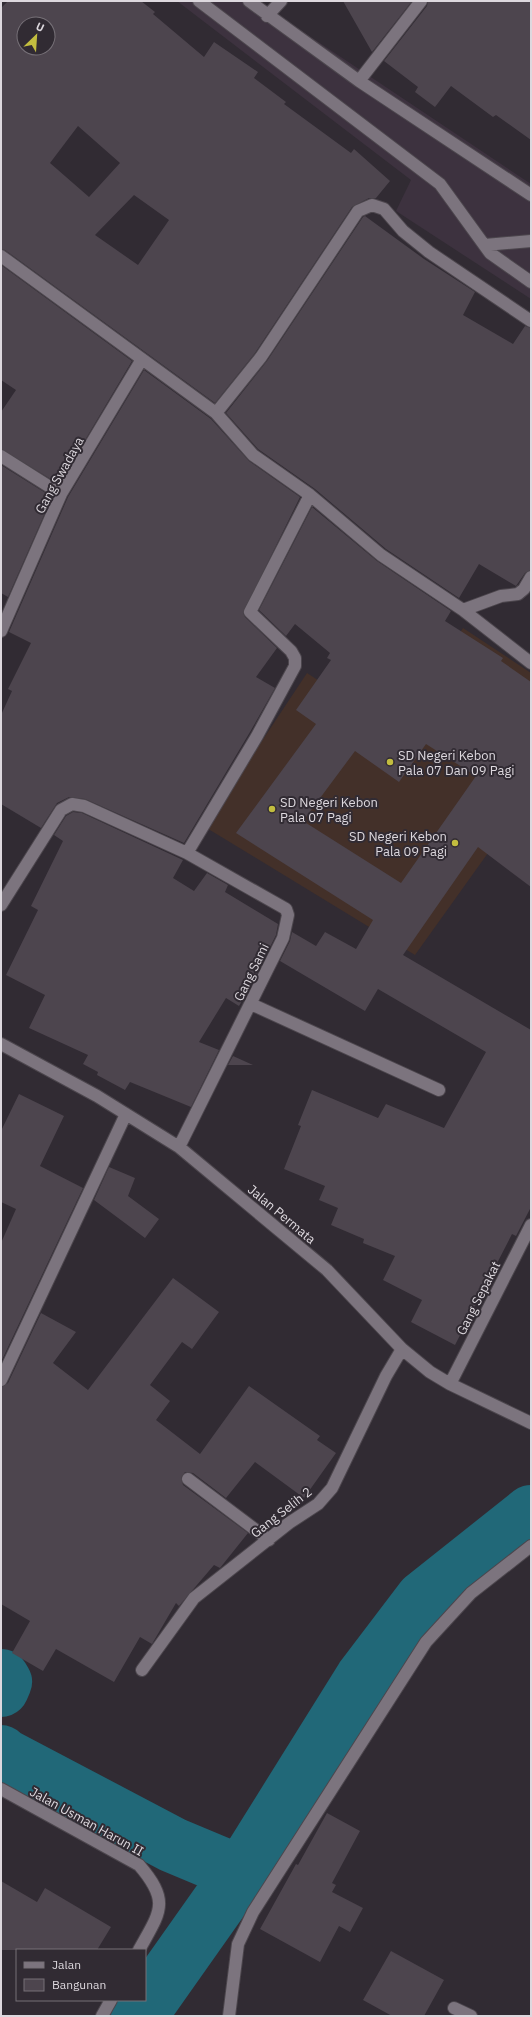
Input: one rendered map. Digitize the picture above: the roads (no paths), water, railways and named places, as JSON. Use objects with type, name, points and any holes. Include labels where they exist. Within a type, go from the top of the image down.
[{"type":"street","points":[[199,1],[440,184],[490,253],[531,282]]},
{"type":"street","points":[[248,1],[359,81],[531,195]]},
{"type":"street","points":[[267,16],[281,1]]},
{"type":"street","points":[[359,81],[421,1]]},
{"type":"street","points":[[216,413],[261,357],[358,211],[372,205],[384,209],[404,232],[429,252],[531,321]]},
{"type":"street","points":[[485,245],[531,241]]},
{"type":"street","points":[[1,256],[216,413],[253,455],[310,495],[381,555],[463,610],[531,663]]},
{"type":"street","name":"Gang Swadaya","points":[[1,631],[61,494],[142,359]]},
{"type":"street","points":[[1,456],[61,494]]},
{"type":"street","points":[[1,905],[51,824],[62,810],[72,804],[84,806],[187,854],[257,736],[295,666],[295,658],[291,652],[250,612],[310,495]]},
{"type":"street","points":[[463,610],[501,596],[518,594],[531,577]]},
{"type":"street","name":"Gang Sami","points":[[180,1147],[283,938],[288,915],[286,909],[187,854]]},
{"type":"street","points":[[251,1004],[439,1090]]},
{"type":"street","name":"Jalan Permata","points":[[1,1044],[97,1096],[180,1147],[327,1270],[402,1349],[430,1372],[450,1384],[531,1422]]},
{"type":"street","points":[[1,1380],[126,1114]]},
{"type":"street","name":"Gang Sepakat","points":[[450,1384],[531,1225]]},
{"type":"street","name":"Gang Selih 2","points":[[142,1670],[194,1598],[268,1540],[318,1504],[332,1488],[386,1376],[402,1349]]},
{"type":"street","points":[[188,1479],[268,1540]]},
{"type":"street","points":[[229,2016],[238,1944],[253,1912],[426,1642],[471,1592],[531,1546]]},
{"type":"street","name":"Jalan Usman Harun II","points":[[1,1789],[139,1865],[153,1881],[160,1897],[156,1918],[140,1949]]},
{"type":"street","points":[[102,2016],[110,2001]]},
{"type":"street","points":[[454,2008],[470,2016]]},
{"type":"waterway","points":[[139,2016],[252,1856],[363,1678],[423,1599],[531,1513]]},
{"type":"waterway","points":[[1,1677],[4,1682],[1,1689]]},
{"type":"waterway","points":[[1,1753],[4,1756],[173,1845],[240,1873]]},
{"type":"place","name":"SD Negeri Kebon Pala 07 Dan 09 Pagi","points":[[390,762]]},
{"type":"place","name":"SD Negeri Kebon Pala 07 Pagi","points":[[272,809]]},
{"type":"place","name":"SD Negeri Kebon Pala 09 Pagi","points":[[455,843]]}]
